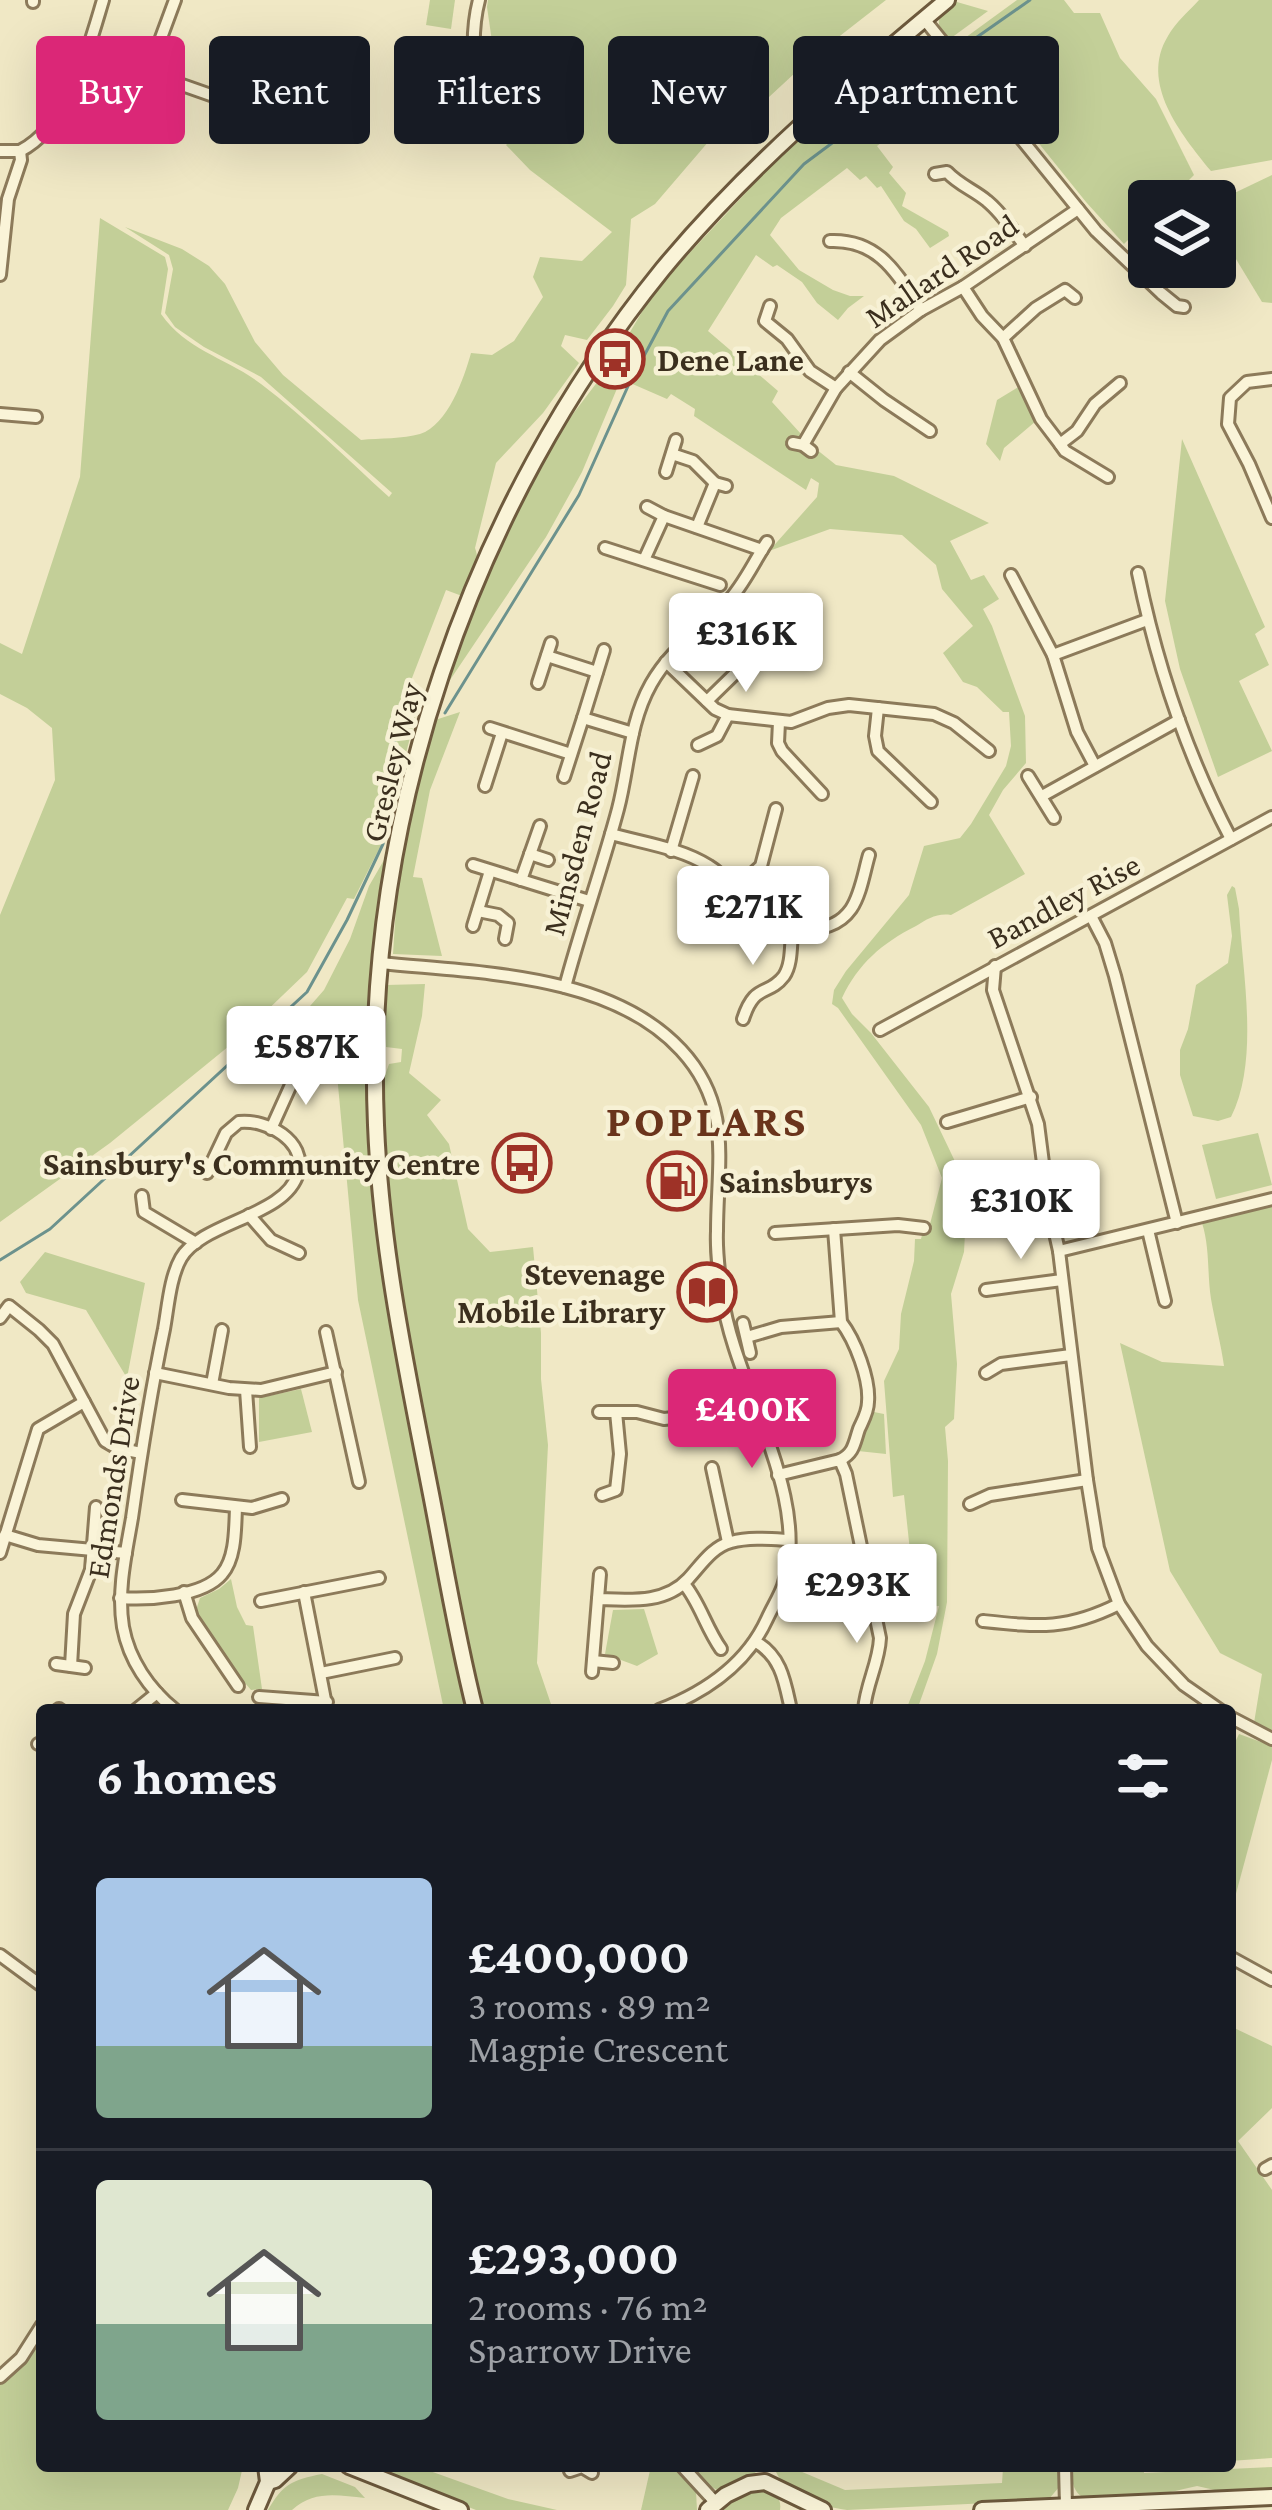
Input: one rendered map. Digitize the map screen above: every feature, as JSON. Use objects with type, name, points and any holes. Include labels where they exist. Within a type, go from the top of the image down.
[{"type":"street","points":[[86,0],[102,2],[92,36]]},
{"type":"street","points":[[162,36],[176,0]]},
{"type":"street","points":[[475,36],[478,0]]},
{"type":"street","name":"Gresley Way","points":[[473,1704],[388,1264],[375,1120],[379,984],[395,852],[426,725],[461,620],[505,519],[555,425],[639,299],[718,207],[795,129],[947,0]]},
{"type":"street","points":[[924,19],[1096,231],[1161,293],[1184,308]]},
{"type":"street","points":[[0,151],[20,151],[36,141]]},
{"type":"street","points":[[0,275],[5,216],[20,151]]},
{"type":"street","points":[[946,170],[1000,213],[1025,246]]},
{"type":"street","name":"Mallard Road","points":[[803,447],[836,388],[880,340],[1078,209]]},
{"type":"street","points":[[848,240],[854,226]]},
{"type":"street","points":[[830,241],[848,240],[888,261],[921,310]]},
{"type":"street","points":[[963,287],[1003,338],[1041,419],[1065,451],[1108,477]]},
{"type":"street","points":[[1003,338],[1065,290],[1075,298]]},
{"type":"street","points":[[756,334],[770,306]]},
{"type":"street","points":[[766,321],[788,339],[810,370],[836,388]]},
{"type":"street","points":[[849,372],[930,431]]},
{"type":"street","points":[[1272,379],[1247,382],[1230,398],[1228,424],[1272,518]]},
{"type":"street","points":[[1060,444],[1078,431],[1095,404],[1120,382]]},
{"type":"street","points":[[0,414],[36,417]]},
{"type":"street","points":[[666,472],[676,440]]},
{"type":"street","points":[[647,507],[697,527],[720,485],[692,461],[672,454]]},
{"type":"street","points":[[644,560],[664,516]]},
{"type":"street","name":"Minsden Road","points":[[565,987],[649,688],[686,638],[728,603],[764,546],[697,527]]},
{"type":"street","points":[[605,548],[703,586],[720,585]]},
{"type":"street","points":[[1138,573],[1179,720],[1204,788],[1231,838]]},
{"type":"street","points":[[1011,575],[1053,655],[1077,732],[1095,766]]},
{"type":"street","points":[[728,603],[789,659]]},
{"type":"street","points":[[1053,655],[1148,620]]},
{"type":"street","points":[[538,683],[549,649],[597,672]]},
{"type":"street","points":[[564,777],[604,650]]},
{"type":"street","points":[[707,701],[753,656]]},
{"type":"street","points":[[666,662],[728,716],[779,722],[842,705],[944,717],[989,752]]},
{"type":"street","points":[[878,708],[878,751],[932,802]]},
{"type":"street","points":[[698,745],[717,736],[728,716]]},
{"type":"street","points":[[583,718],[633,733]]},
{"type":"street","points":[[1042,796],[1179,720]]},
{"type":"street","points":[[779,722],[782,751],[822,794]]},
{"type":"street","points":[[485,786],[496,731],[571,754]]},
{"type":"street","points":[[671,851],[693,776]]},
{"type":"street","points":[[1028,776],[1054,818]]},
{"type":"street","points":[[736,889],[766,868],[776,809]]},
{"type":"street","name":"Bandley Rise","points":[[880,1030],[1272,817]]},
{"type":"street","points":[[521,880],[540,826]]},
{"type":"street","points":[[610,834],[712,867],[760,913],[815,929],[837,922],[854,905],[869,872],[869,855]]},
{"type":"street","points":[[651,863],[656,846]]},
{"type":"street","points":[[530,854],[548,860]]},
{"type":"street","points":[[472,866],[589,901]]},
{"type":"street","points":[[473,926],[490,871]]},
{"type":"street","points":[[478,911],[505,918],[506,939]]},
{"type":"street","points":[[1091,916],[1115,976],[1177,1223]]},
{"type":"street","points":[[743,1019],[756,994],[785,973],[794,926]]},
{"type":"street","points":[[381,963],[489,974],[565,987],[606,1001],[655,1027],[682,1050],[709,1091],[720,1141],[716,1229],[722,1302],[778,1475],[789,1540],[784,1583],[756,1642],[724,1675],[672,1704]]},
{"type":"street","points":[[995,966],[993,990],[1031,1097],[1044,1156],[1098,1549],[1119,1604],[1134,1628],[1164,1667],[1211,1704]]},
{"type":"street","points":[[973,979],[993,990]]},
{"type":"street","points":[[271,1129],[300,1068]]},
{"type":"street","points":[[947,1122],[1031,1097]]},
{"type":"street","points":[[142,1196],[140,1214],[196,1243],[276,1199],[293,1184],[298,1156],[293,1144],[250,1121],[234,1124],[207,1165]]},
{"type":"street","points":[[1059,1251],[1272,1199]]},
{"type":"street","points":[[972,1214],[1048,1202]]},
{"type":"street","points":[[249,1215],[265,1236],[294,1251],[298,1236]]},
{"type":"street","points":[[775,1233],[898,1225],[924,1228]]},
{"type":"street","points":[[778,1475],[848,1456],[868,1400],[856,1352],[841,1322],[834,1229]]},
{"type":"street","points":[[1148,1230],[1165,1301]]},
{"type":"street","name":"Edmonds Drive","points":[[169,1704],[144,1678],[128,1645],[120,1598],[173,1286],[182,1257],[196,1243]]},
{"type":"street","points":[[986,1290],[1062,1280]]},
{"type":"street","points":[[0,1318],[9,1306],[40,1330],[105,1441],[141,1453]]},
{"type":"street","points":[[747,1337],[782,1327],[841,1322]]},
{"type":"street","points":[[743,1323],[750,1353]]},
{"type":"street","points":[[212,1384],[213,1350],[222,1330]]},
{"type":"street","points":[[325,1341],[354,1476]]},
{"type":"street","points":[[986,1373],[1001,1364],[1070,1355]]},
{"type":"street","points":[[155,1373],[261,1390],[335,1372]]},
{"type":"street","points":[[246,1390],[243,1431],[250,1447]]},
{"type":"street","points":[[0,1552],[38,1429],[84,1402]]},
{"type":"street","points":[[599,1412],[714,1420],[754,1406]]},
{"type":"street","points":[[616,1412],[620,1454],[616,1490]]},
{"type":"street","points":[[840,1460],[880,1638],[865,1704]]},
{"type":"street","points":[[712,1468],[728,1542]]},
{"type":"street","points":[[970,1504],[990,1495],[1087,1480]]},
{"type":"street","points":[[602,1495],[616,1490]]},
{"type":"street","points":[[616,1490],[628,1498]]},
{"type":"street","points":[[189,1497],[236,1508],[268,1509],[282,1499]]},
{"type":"street","points":[[71,1666],[75,1608],[89,1579],[96,1507]]},
{"type":"street","points":[[120,1598],[145,1600],[208,1585],[226,1569],[236,1508]]},
{"type":"street","points":[[5,1535],[38,1545],[126,1553]]},
{"type":"street","points":[[598,1599],[653,1598],[684,1584],[706,1558],[728,1542],[789,1540]]},
{"type":"street","points":[[846,1556],[861,1552]]},
{"type":"street","points":[[600,1574],[593,1666],[613,1663]]},
{"type":"street","points":[[261,1601],[370,1576]]},
{"type":"street","points":[[684,1584],[721,1649]]},
{"type":"street","points":[[184,1592],[192,1618],[229,1682]]},
{"type":"street","points":[[304,1592],[327,1704]]},
{"type":"street","points":[[983,1621],[1057,1626],[1119,1604]]},
{"type":"street","points":[[756,1642],[777,1660],[789,1704]]},
{"type":"street","points":[[321,1673],[387,1663]]},
{"type":"street","points":[[56,1664],[86,1668]]},
{"type":"street","points":[[143,1704],[157,1693]]},
{"type":"street","points":[[259,1697],[277,1704]]},
{"type":"street","points":[[1236,1720],[1272,1739]]},
{"type":"street","points":[[0,1955],[36,1982]]},
{"type":"street","points":[[1236,1960],[1272,1980]]},
{"type":"street","points":[[0,2377],[21,2358],[36,2334]]},
{"type":"street","points":[[364,2472],[460,2510]]},
{"type":"street","points":[[686,2472],[711,2506],[765,2474],[786,2502],[823,2510]]},
{"type":"street","points":[[1064,2472],[1066,2506]]},
{"type":"street","points":[[256,2510],[267,2474]]},
{"type":"street","points":[[982,2510],[1272,2497]]},
{"type":"green space","points":[[430,0],[455,0],[451,29],[426,25]]},
{"type":"green space","points":[[488,0],[886,0],[840,36],[793,36],[793,75],[769,97],[769,36],[608,36],[608,144],[706,144],[655,204],[631,219],[626,285],[587,340],[565,335],[561,346],[579,363],[543,413],[496,463],[475,548],[475,573],[462,596],[446,590],[412,678],[415,719],[382,843],[354,899],[347,898],[307,972],[234,1042],[110,1143],[0,1222],[0,915],[55,780],[52,728],[0,694],[0,643],[22,654],[80,477],[100,218],[165,257],[168,269],[161,314],[172,327],[278,397],[389,497],[392,493],[261,377],[175,327],[165,313],[173,269],[169,255],[125,227],[182,249],[209,266],[225,284],[255,342],[283,375],[361,440],[406,437],[430,429],[453,400],[471,353],[492,355],[514,341],[543,297],[533,277],[540,257],[582,261],[612,232],[530,170],[506,145],[584,144],[584,36],[491,36]]},
{"type":"green space","points":[[1017,0],[1064,0],[1074,13],[1100,13],[1120,58],[1156,99],[1194,175],[1189,180],[1128,180],[1128,240],[1124,244],[1039,144],[1059,144],[1059,36],[968,36]]},
{"type":"green space","points":[[1199,0],[1272,0],[1272,160],[1211,171],[1167,107],[1158,72],[1160,54],[1171,31]]},
{"type":"green space","points":[[957,2],[988,11],[954,36],[944,36],[939,19]]},
{"type":"green space","points":[[793,142],[880,144],[893,167],[889,173],[906,193],[902,206],[949,236],[930,248],[904,221],[881,186],[877,188],[866,176],[860,180],[847,168],[781,218],[770,235],[799,270],[833,290],[864,296],[838,320],[802,282],[756,255],[708,331],[778,391],[772,402],[836,465],[894,476],[989,523],[950,541],[971,580],[984,575],[999,599],[983,609],[1025,716],[1026,763],[989,815],[1025,874],[951,915],[932,917],[892,940],[863,965],[842,998],[929,1107],[962,1176],[964,1252],[951,1294],[957,1364],[954,1419],[945,1427],[947,1602],[937,1654],[919,1704],[908,1704],[939,1606],[916,1607],[904,1495],[893,1497],[884,1381],[899,1349],[915,1239],[921,1239],[924,1227],[930,1224],[942,1178],[921,1125],[832,1004],[834,990],[846,971],[909,895],[924,846],[960,838],[1006,766],[1011,746],[1009,712],[963,682],[943,653],[973,626],[942,589],[936,565],[902,535],[830,529],[769,551],[817,497],[819,483],[811,478],[806,490],[694,416],[695,409],[671,394],[667,399],[621,379],[582,472],[546,537],[448,683],[471,615],[516,512],[563,427],[611,364],[655,290]]},
{"type":"green space","points":[[1272,175],[1272,303],[1262,302],[1236,259],[1236,192]]},
{"type":"green space","points":[[1020,386],[1036,421],[1004,448],[1000,461],[986,444],[997,400]]},
{"type":"green space","points":[[1182,439],[1265,627],[1255,634],[1269,665],[1239,681],[1272,751],[1218,777],[1180,669],[1165,601]]},
{"type":"green space","points":[[460,712],[430,790],[413,877],[422,878],[442,956],[393,954],[398,876],[415,791],[435,720]]},
{"type":"green space","points":[[388,853],[371,1014],[359,1047],[370,1084],[372,1187],[383,1276],[465,1704],[443,1704],[358,1300],[335,1053],[290,1029],[324,990],[350,939],[369,886]]},
{"type":"green space","points":[[1232,886],[1239,909],[1247,1043],[1240,1094],[1231,1117],[1218,1121],[1193,1116],[1180,1075],[1180,1050],[1196,985],[1228,963],[1232,936],[1227,895]]},
{"type":"green space","points":[[425,984],[409,1073],[441,1100],[427,1115],[449,1144],[468,1229],[490,1252],[533,1247],[548,1445],[537,1663],[551,1704],[479,1703],[408,1356],[386,1201],[381,1087],[389,1064],[401,1062],[402,1049],[386,1047],[386,985]]},
{"type":"green space","points":[[1258,1133],[1272,1185],[1216,1199],[1202,1145]]},
{"type":"green space","points":[[1272,1205],[1272,1731],[1254,1723],[1262,1674],[1220,1653],[1170,1571],[1120,1343],[1162,1362],[1224,1366],[1202,1223]]},
{"type":"green space","points":[[45,1252],[145,1283],[127,1378],[86,1310],[26,1293],[20,1282]]},
{"type":"green space","points":[[301,1389],[312,1432],[259,1442],[259,1398]]},
{"type":"green space","points":[[874,1412],[884,1414],[886,1454],[858,1451]]},
{"type":"green space","points":[[231,1579],[237,1607],[246,1625],[253,1626],[262,1689],[251,1690],[222,1656],[196,1610],[200,1598]]},
{"type":"green space","points":[[644,1609],[658,1654],[637,1666],[605,1654],[613,1610]]},
{"type":"green space","points":[[1239,1734],[1272,1746],[1272,1760],[1236,1894]]},
{"type":"green space","points":[[1236,2029],[1272,2046],[1272,2108],[1238,2141],[1272,2190],[1272,2458],[1236,2461]]},
{"type":"green space","points":[[36,2343],[36,2472],[242,2472],[228,2510],[0,2510],[0,2385]]},
{"type":"green space","points":[[1272,2467],[1272,2492],[1228,2493],[1197,2486],[1153,2496],[1089,2500],[1076,2491],[1072,2472],[1236,2472]]},
{"type":"green space","points":[[380,2472],[433,2472],[508,2499],[557,2510],[476,2510]]},
{"type":"green space","points":[[650,2472],[682,2472],[696,2491],[697,2510],[641,2510]]},
{"type":"green space","points":[[694,2472],[756,2472],[750,2479],[717,2490]]},
{"type":"green space","points":[[776,2472],[802,2472],[845,2490],[1002,2483],[1003,2472],[1059,2472],[1060,2486],[1048,2500],[847,2510],[814,2502]]},
{"type":"green space","points":[[322,2474],[355,2487],[365,2498],[326,2495],[292,2510],[268,2510],[289,2484]]},
{"type":"green space","points":[[761,2488],[776,2495],[780,2510],[713,2510],[721,2504]]},
{"type":"waterway","points":[[979,36],[1030,0]]},
{"type":"waterway","points":[[445,713],[579,495],[668,311],[804,164],[831,144]]},
{"type":"waterway","points":[[0,1260],[50,1229],[307,992],[383,844],[401,774],[393,747],[400,719],[408,711]]},
{"type":"place","name":"Dene Lane","points":[[615,359]]},
{"type":"place","name":"Sainsbury's Community Centre","points":[[522,1163]]},
{"type":"place","name":"Sainsburys","points":[[677,1181]]},
{"type":"place","name":"Stevenage Mobile Library","points":[[707,1292]]},
{"type":"district","name":"POPLARS","points":[[707,1120]]}]
